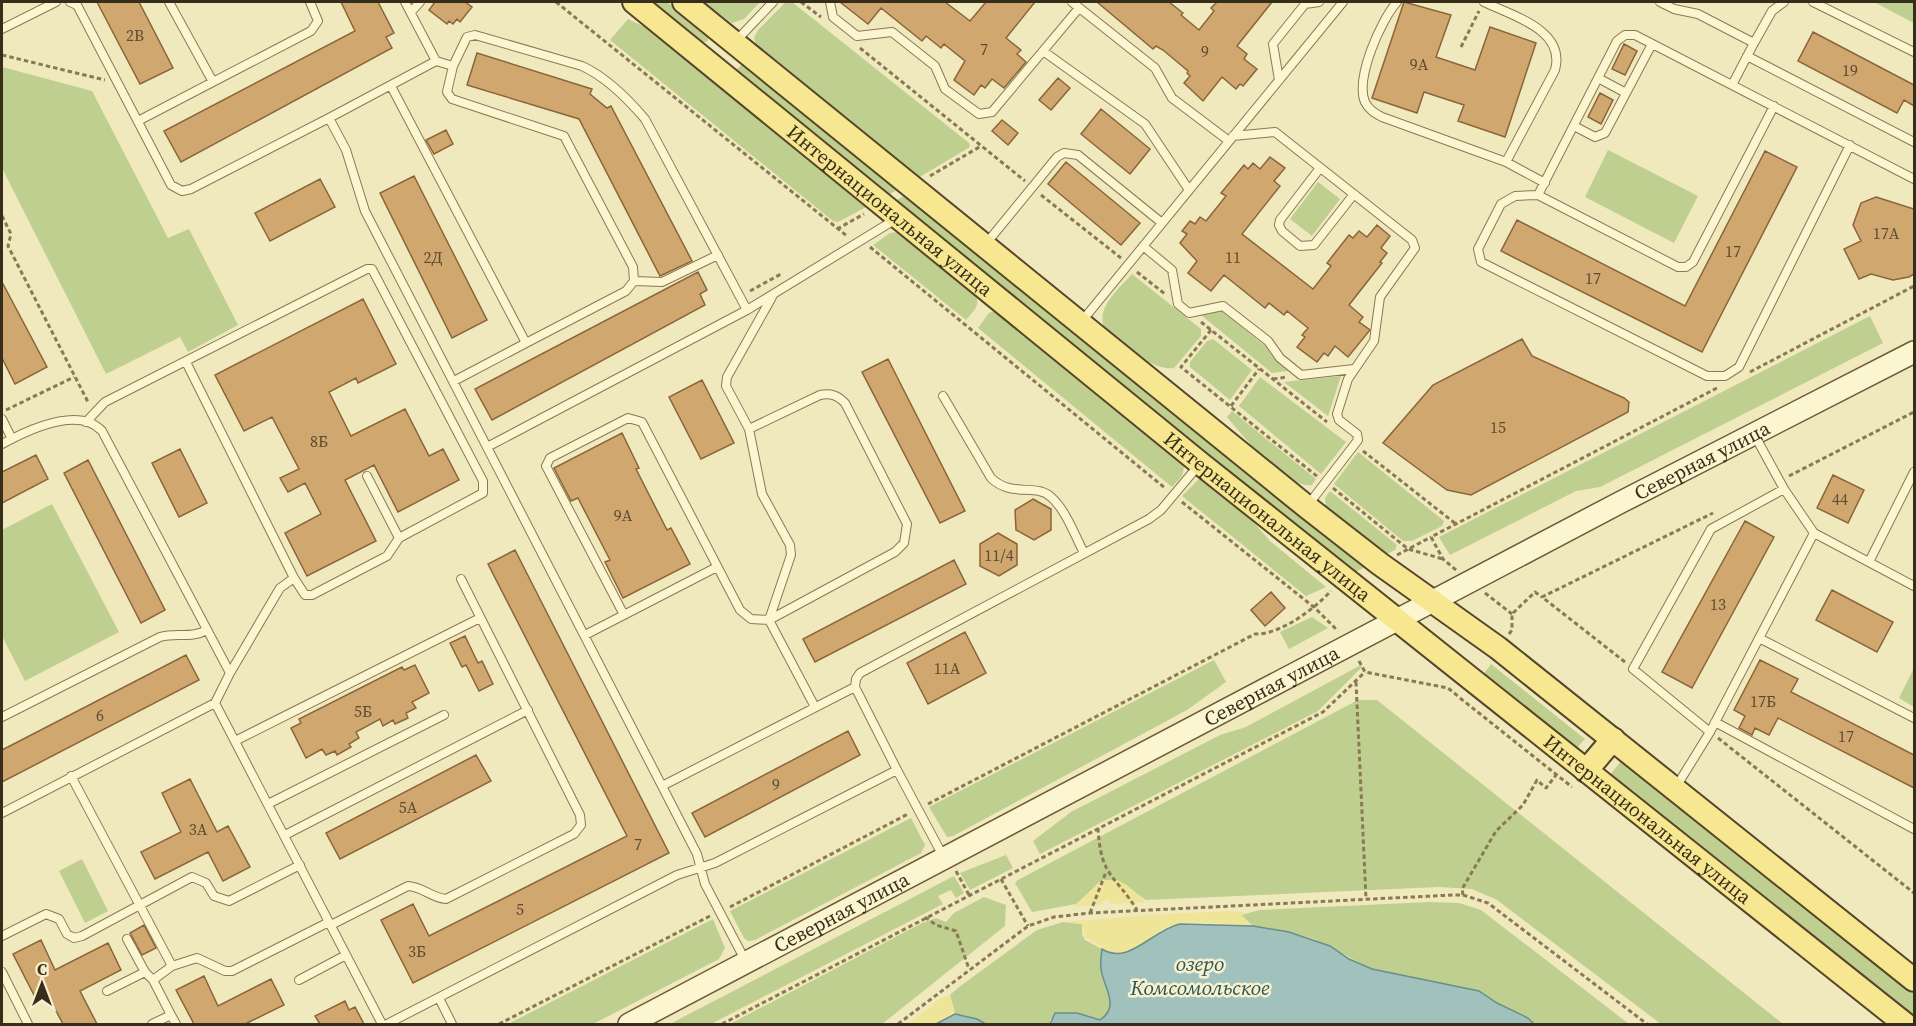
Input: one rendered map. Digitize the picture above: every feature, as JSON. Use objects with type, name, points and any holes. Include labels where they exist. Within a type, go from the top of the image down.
[{"type":"main road","name":"Интернациональная улица","points":[[634,2],[1201,464],[1905,1024]]},
{"type":"main road","name":"Интернациональная улица","points":[[684,2],[1307,507],[1498,648],[1914,980]]},
{"type":"main road","points":[[715,68],[734,43]]},
{"type":"main road","name":"Северная улица","points":[[629,1024],[1914,352]]},
{"type":"main road","points":[[1586,771],[1613,739]]},
{"type":"lane","points":[[70,2],[77,5],[171,185],[182,191],[191,189],[436,61],[453,66]]},
{"type":"lane","points":[[169,2],[213,82]]},
{"type":"lane","points":[[138,121],[311,31],[318,21],[310,2]]},
{"type":"lane","points":[[405,2],[436,61]]},
{"type":"lane","points":[[411,12],[420,2]]},
{"type":"lane","points":[[734,43],[773,2]]},
{"type":"lane","points":[[830,2],[833,16],[857,36],[892,32],[935,66],[945,89],[979,114],[992,112],[1079,8]]},
{"type":"lane","points":[[1072,2],[1155,68],[1172,98],[1231,138],[1275,132],[1412,240],[1415,248],[1380,297],[1374,341],[1348,379],[1337,414],[1339,420],[1357,434],[1358,440],[1307,507]]},
{"type":"lane","points":[[1279,80],[1274,44],[1305,4],[1319,2]]},
{"type":"lane","points":[[1079,324],[1343,2]]},
{"type":"lane","points":[[1397,2],[1380,27],[1364,76],[1364,100],[1368,108],[1382,117],[1506,162],[1545,183]]},
{"type":"lane","points":[[1484,2],[1546,33],[1555,45],[1557,54],[1555,70],[1506,162]]},
{"type":"lane","points":[[1660,2],[1674,9],[1698,14],[1754,43]]},
{"type":"lane","points":[[1732,85],[1772,11],[1784,2]]},
{"type":"lane","points":[[1813,2],[1914,52]]},
{"type":"lane","points":[[2,29],[51,3]]},
{"type":"lane","points":[[454,381],[626,291],[634,281],[633,267],[569,143],[558,133],[452,99],[447,92],[453,66],[466,37],[475,35],[582,66],[595,72],[645,119],[747,310]]},
{"type":"lane","points":[[1538,195],[1617,41],[1625,35],[1635,35],[1914,179]]},
{"type":"lane","points":[[1574,126],[1595,137],[1601,137],[1652,44]]},
{"type":"lane","points":[[1043,51],[1145,124],[1189,190]]},
{"type":"lane","points":[[1747,56],[1914,142]]},
{"type":"lane","points":[[1598,78],[1626,93]]},
{"type":"lane","points":[[391,86],[526,343]]},
{"type":"lane","points":[[1774,106],[1692,262],[1686,267],[1678,267],[1538,195],[1515,196],[1501,204],[1478,249],[1480,262],[1707,376],[1716,377],[1732,373],[1739,367],[1850,145]]},
{"type":"lane","points":[[329,118],[346,150],[365,211],[489,446],[697,854],[705,884],[746,964]]},
{"type":"lane","points":[[984,246],[1057,157],[1070,153],[1078,155],[1162,223]]},
{"type":"lane","points":[[1320,168],[1280,220],[1279,225],[1282,231],[1300,246],[1314,245],[1354,194]]},
{"type":"lane","points":[[489,446],[747,310],[899,217]]},
{"type":"lane","points":[[1143,246],[1172,270],[1178,304],[1189,313],[1222,306],[1268,341],[1280,358],[1301,375],[1354,369]]},
{"type":"lane","points":[[634,281],[662,282],[718,255]]},
{"type":"lane","points":[[86,422],[105,402],[367,269],[372,269],[473,460],[485,488],[479,497],[399,538],[387,556],[312,595],[301,593],[186,362]]},
{"type":"lane","points":[[773,295],[727,377],[726,386],[749,429],[762,494],[790,546],[791,555],[769,620],[815,708]]},
{"type":"lane","points":[[624,615],[547,471],[547,461],[628,418],[638,419],[740,610],[752,619],[769,620],[896,552],[904,543],[907,524],[845,403],[838,396],[829,393],[820,395],[749,429]]},
{"type":"lane","points":[[943,396],[991,478],[1007,489],[1037,490],[1050,496],[1084,553]]},
{"type":"lane","points":[[3,415],[12,439]]},
{"type":"lane","points":[[2,444],[45,424],[86,422],[102,431],[230,673]]},
{"type":"lane","points":[[1754,434],[1784,489],[1814,533],[1914,586]]},
{"type":"lane","points":[[948,859],[897,770],[855,687],[855,679],[860,673],[1157,514],[1201,464]]},
{"type":"lane","points":[[1869,562],[1914,472]]},
{"type":"lane","points":[[367,476],[399,538]]},
{"type":"lane","points":[[1710,732],[1633,669],[1711,529],[1784,489]]},
{"type":"lane","points":[[1676,788],[1710,732],[1814,533]]},
{"type":"lane","points":[[585,635],[717,567]]},
{"type":"lane","points":[[2,813],[215,703],[280,588],[294,578]]},
{"type":"lane","points":[[153,980],[172,966],[197,957],[232,971],[408,886],[420,887],[438,899],[446,899],[574,834],[581,825],[580,815],[461,579]]},
{"type":"lane","points":[[235,741],[480,618]]},
{"type":"lane","points":[[2,717],[160,637],[171,634],[188,637],[207,630]]},
{"type":"lane","points":[[1759,638],[1914,718]]},
{"type":"lane","points":[[662,786],[855,687]]},
{"type":"lane","points":[[215,703],[382,1024]]},
{"type":"lane","points":[[285,835],[528,710]]},
{"type":"lane","points":[[268,804],[444,715]]},
{"type":"lane","points":[[1715,722],[1914,828]]},
{"type":"lane","points":[[387,1024],[677,875],[701,868],[897,770]]},
{"type":"lane","points":[[71,776],[172,966]]},
{"type":"lane","points":[[2,936],[46,914],[53,914],[74,938],[192,878],[206,883],[214,896],[229,901],[300,865]]},
{"type":"lane","points":[[127,939],[153,980],[176,1024]]},
{"type":"lane","points":[[299,980],[346,955]]},
{"type":"lane","points":[[2,972],[28,1024]]},
{"type":"lane","points":[[107,991],[146,972]]},
{"type":"lane","points":[[439,998],[452,1024]]},
{"type":"lane","points":[[152,1024],[171,1014]]},
{"type":"path","points":[[556,2],[847,237],[854,234],[862,240],[1315,608],[1333,624],[1350,646],[1365,672],[1448,688],[1459,697]]},
{"type":"path","points":[[801,2],[830,24]]},
{"type":"path","points":[[1461,47],[1484,2]]},
{"type":"path","points":[[858,46],[1178,304]]},
{"type":"path","points":[[2,55],[118,83]]},
{"type":"path","points":[[2,216],[11,234],[8,246],[88,402]]},
{"type":"path","points":[[1748,373],[1914,286]]},
{"type":"path","points":[[1211,330],[1181,367],[1408,549],[1443,559]]},
{"type":"path","points":[[1231,406],[1259,368]]},
{"type":"path","points":[[3,415],[74,377]]},
{"type":"path","points":[[1512,614],[1443,559],[1431,537],[1727,384]]},
{"type":"path","points":[[930,814],[925,805],[1255,634],[1266,634],[1315,608]]},
{"type":"path","points":[[722,1024],[1323,712],[1365,672]]},
{"type":"path","points":[[1356,681],[1366,899]]},
{"type":"path","points":[[1710,732],[1914,893]]},
{"type":"path","points":[[1463,895],[1462,889],[1500,825],[1523,805],[1537,780],[1546,788],[1556,775]]},
{"type":"path","points":[[1098,828],[1100,854],[1106,870],[1138,910]]},
{"type":"path","points":[[948,859],[969,896]]},
{"type":"path","points":[[1090,913],[1106,870]]},
{"type":"path","points":[[1001,879],[1028,926]]},
{"type":"path","points":[[898,1024],[1028,926],[1054,917],[1138,910],[1463,895],[1488,903],[1647,1024]]},
{"type":"path","points":[[925,918],[936,925],[956,931],[969,969]]},
{"type":"green space","points":[[651,2],[667,2],[708,34],[708,41],[702,43]]},
{"type":"green space","points":[[702,2],[760,2],[744,19],[732,23]]},
{"type":"green space","points":[[786,2],[792,2],[969,143],[970,147],[918,178],[756,44],[754,38],[758,30]]},
{"type":"green space","points":[[1874,2],[1914,2],[1914,23]]},
{"type":"green space","points":[[628,19],[657,33],[870,205],[838,222],[833,221],[610,40]]},
{"type":"green space","points":[[743,64],[899,189],[888,195],[740,74],[737,69]]},
{"type":"green space","points":[[2,67],[92,91],[168,238],[189,229],[238,325],[188,352],[180,337],[106,374],[2,168]]},
{"type":"green space","points":[[1608,150],[1698,196],[1674,243],[1585,197]]},
{"type":"green space","points":[[1318,182],[1340,199],[1312,236],[1290,219]]},
{"type":"green space","points":[[907,194],[1365,567],[1354,573],[895,201]]},
{"type":"green space","points":[[890,233],[906,234],[974,293],[977,304],[966,320],[873,245]]},
{"type":"green space","points":[[1132,274],[1201,329],[1201,336],[1174,368],[1165,368],[1146,360],[1104,327],[1102,320],[1106,305]]},
{"type":"green space","points":[[1221,310],[1265,346],[1289,371],[1272,373],[1201,315]]},
{"type":"green space","points":[[995,311],[1180,459],[1184,468],[1182,476],[1172,487],[978,328],[989,313]]},
{"type":"green space","points":[[1870,316],[1883,343],[1600,487],[1576,491],[1450,555],[1439,537]]},
{"type":"green space","points":[[1213,339],[1252,370],[1230,400],[1190,367],[1190,362],[1207,341]]},
{"type":"green space","points":[[1341,376],[1328,416],[1284,382]]},
{"type":"green space","points":[[1260,377],[1346,442],[1321,474],[1239,406]]},
{"type":"green space","points":[[1232,411],[1316,479],[1312,485],[1290,479],[1266,460],[1227,417]]},
{"type":"green space","points":[[1358,452],[1444,521],[1442,526],[1412,541],[1403,541],[1334,484]]},
{"type":"green space","points":[[1199,479],[1206,480],[1244,511],[1270,541],[1326,587],[1306,596],[1182,496]]},
{"type":"green space","points":[[1330,491],[1397,545],[1395,550],[1385,555],[1326,508],[1325,498]]},
{"type":"green space","points":[[52,504],[119,632],[25,681],[2,636],[2,530]]},
{"type":"green space","points":[[1312,617],[1328,628],[1289,649],[1280,632]]},
{"type":"green space","points":[[1214,660],[1226,682],[1187,710],[953,836],[947,837],[929,807]]},
{"type":"green space","points":[[1491,664],[1585,739],[1576,749],[1483,675]]},
{"type":"green space","points":[[1361,665],[1362,667],[1318,711],[1040,854],[1033,841],[1071,812],[1220,735],[1246,727]]},
{"type":"green space","points":[[1914,668],[1914,707],[1899,698]]},
{"type":"green space","points":[[1358,700],[1377,700],[1783,1024],[1661,1024],[1497,900],[1472,889],[1439,887],[1146,900],[1119,881],[1103,880],[1076,904],[1032,912],[1015,883],[1018,880]]},
{"type":"green space","points":[[1621,761],[1914,994],[1914,1018],[1610,775]]},
{"type":"green space","points":[[911,818],[925,845],[921,853],[755,940],[748,941],[744,938],[730,911]]},
{"type":"green space","points":[[1006,855],[1013,868],[970,890],[960,873]]},
{"type":"green space","points":[[82,859],[108,911],[85,923],[59,871]]},
{"type":"green space","points":[[954,876],[964,893],[956,898],[951,890],[938,896],[943,904],[711,1024],[670,1024]]},
{"type":"green space","points":[[984,897],[1006,905],[1005,926],[882,1024],[730,1024],[922,923],[936,918],[946,922],[954,913]]},
{"type":"green space","points":[[1429,902],[1459,903],[1481,910],[1629,1024],[1534,1024],[1528,1018],[1497,1003],[1479,991],[1372,969],[1314,939],[1253,926],[1241,915],[1260,910]]},
{"type":"green space","points":[[713,919],[725,948],[719,959],[593,1024],[508,1024]]},
{"type":"green space","points":[[1063,922],[1082,924],[1082,934],[1085,940],[1102,949],[1102,975],[1110,1002],[1106,1015],[1100,1020],[1077,1013],[1050,1019],[1050,1024],[986,1024],[977,1019],[955,1014],[950,995],[959,987],[1037,930]]},
{"type":"sand","points":[[1115,879],[1127,885],[1146,902],[1111,904],[1109,900],[1104,900],[1103,904],[1074,907],[1099,882]]},
{"type":"sand","points":[[1244,912],[1241,915],[1253,926],[1190,923],[1170,926],[1134,950],[1118,955],[1109,953],[1086,938],[1082,924],[1063,922],[1164,914]]},
{"type":"sand","points":[[950,995],[955,1014],[936,1024],[908,1024],[940,999]]},
{"type":"water","name":"озеро Комсомольское","points":[[1180,924],[1253,926],[1289,932],[1330,946],[1349,959],[1372,969],[1479,991],[1497,1003],[1528,1018],[1534,1024],[1050,1024],[1055,1013],[1077,1013],[1100,1020],[1106,1015],[1110,1002],[1102,976],[1102,949],[1112,953],[1122,953]]},
{"type":"water","points":[[955,1014],[977,1019],[986,1024],[936,1024]]},
{"type":"building","points":[[97,2],[139,2],[173,68],[140,84]]},
{"type":"building","points":[[341,2],[378,2],[394,33],[386,37],[392,48],[181,162],[164,131],[355,31]]},
{"type":"building","points":[[435,2],[465,2],[472,7],[460,22],[457,19],[453,24],[449,21],[447,24],[429,10]]},
{"type":"building","points":[[840,2],[945,2],[970,21],[986,2],[1035,2],[1006,38],[1021,50],[1017,54],[1026,62],[1004,88],[992,79],[985,88],[981,85],[974,95],[954,80],[965,61],[944,44],[941,48],[926,36],[922,41],[881,8],[868,24]]},
{"type":"building","points":[[1097,2],[1169,2],[1199,30],[1214,11],[1211,8],[1217,2],[1272,2],[1237,46],[1247,54],[1244,59],[1257,69],[1243,86],[1240,84],[1236,89],[1222,77],[1203,101],[1184,83],[1190,76],[1188,71],[1163,50],[1156,46],[1153,49]]},
{"type":"building","points":[[1404,2],[1451,15],[1436,57],[1475,70],[1490,27],[1536,43],[1505,137],[1458,121],[1464,105],[1424,92],[1417,113],[1372,98]]},
{"type":"building","points":[[1813,32],[1914,85],[1914,106],[1904,100],[1897,113],[1798,61]]},
{"type":"building","points":[[1624,44],[1637,51],[1625,75],[1612,69]]},
{"type":"building","points":[[477,53],[592,89],[590,94],[607,108],[611,106],[692,261],[660,276],[579,119],[467,85]]},
{"type":"building","points":[[1058,78],[1070,88],[1051,110],[1039,100]]},
{"type":"building","points":[[1600,93],[1613,100],[1601,124],[1588,117]]},
{"type":"building","points":[[1101,109],[1150,149],[1130,174],[1081,134]]},
{"type":"building","points":[[1002,120],[1018,133],[1008,145],[992,131]]},
{"type":"building","points":[[446,130],[453,144],[434,154],[426,140]]},
{"type":"building","points":[[1765,151],[1797,167],[1702,352],[1501,251],[1517,220],[1685,306]]},
{"type":"building","points":[[1270,157],[1285,168],[1274,181],[1280,186],[1242,234],[1313,289],[1331,266],[1327,263],[1349,235],[1353,238],[1359,231],[1367,237],[1377,225],[1390,236],[1381,248],[1387,253],[1380,262],[1382,263],[1349,305],[1363,317],[1359,322],[1370,330],[1348,357],[1335,346],[1328,356],[1324,353],[1317,362],[1297,347],[1305,337],[1302,335],[1308,328],[1287,311],[1284,315],[1269,303],[1265,308],[1224,275],[1211,291],[1188,273],[1197,261],[1180,243],[1187,234],[1182,231],[1190,221],[1195,224],[1200,217],[1206,221],[1226,196],[1221,193],[1244,165],[1248,169],[1253,163],[1260,169]]},
{"type":"building","points":[[1066,162],[1140,223],[1121,245],[1048,184]]},
{"type":"building","points":[[414,176],[487,320],[452,338],[380,193]]},
{"type":"building","points":[[320,179],[335,207],[270,241],[255,213]]},
{"type":"building","points":[[1876,197],[1914,209],[1914,274],[1909,277],[1893,280],[1871,274],[1859,279],[1844,249],[1861,241],[1853,225],[1861,203]]},
{"type":"building","points":[[698,272],[707,290],[700,294],[705,305],[492,420],[475,389]]},
{"type":"building","points":[[2,282],[47,367],[15,384],[2,358]]},
{"type":"building","points":[[363,299],[396,364],[358,383],[356,378],[329,392],[351,436],[405,409],[429,456],[443,449],[459,480],[398,512],[374,465],[345,480],[376,541],[307,576],[285,533],[321,514],[305,483],[288,492],[280,478],[299,469],[272,417],[244,431],[215,375]]},
{"type":"building","points":[[1522,339],[1532,356],[1624,398],[1629,402],[1628,412],[1471,495],[1447,490],[1383,443],[1433,385]]},
{"type":"building","points":[[888,359],[965,511],[940,523],[862,372]]},
{"type":"building","points":[[702,380],[734,443],[701,459],[669,397]]},
{"type":"building","points":[[622,433],[639,468],[636,469],[667,530],[671,528],[690,564],[623,598],[605,562],[610,560],[578,498],[571,501],[554,468]]},
{"type":"building","points":[[180,449],[207,503],[179,517],[152,463]]},
{"type":"building","points":[[36,455],[48,479],[2,503],[2,472]]},
{"type":"building","points":[[88,460],[165,610],[141,623],[64,473]]},
{"type":"building","points":[[1833,475],[1864,490],[1848,523],[1817,508]]},
{"type":"building","points":[[1033,499],[1051,509],[1051,530],[1034,540],[1016,530],[1015,510]]},
{"type":"building","points":[[1745,521],[1774,537],[1692,688],[1662,672]]},
{"type":"building","points":[[998,533],[1017,544],[1017,565],[999,576],[980,566],[980,544]]},
{"type":"building","points":[[515,550],[669,853],[413,983],[381,920],[413,904],[429,936],[627,836],[488,564]]},
{"type":"building","points":[[954,560],[966,584],[815,662],[803,639]]},
{"type":"building","points":[[1832,590],[1893,622],[1877,652],[1816,620]]},
{"type":"building","points":[[1271,592],[1285,608],[1265,626],[1251,610]]},
{"type":"building","points":[[965,632],[986,673],[928,704],[907,663]]},
{"type":"building","points":[[465,636],[478,663],[482,661],[493,684],[479,691],[466,665],[462,667],[450,643]]},
{"type":"building","points":[[186,655],[199,680],[2,782],[2,750]]},
{"type":"building","points":[[1760,660],[1798,679],[1791,692],[1914,755],[1914,788],[1778,718],[1769,735],[1755,728],[1752,735],[1739,728],[1745,716],[1734,710]]},
{"type":"building","points":[[415,665],[429,693],[412,702],[416,708],[406,713],[408,718],[395,724],[393,720],[383,726],[380,719],[356,732],[359,738],[349,744],[351,747],[337,755],[335,751],[326,755],[322,749],[306,758],[291,728],[301,723],[299,719],[402,667],[404,670]]},
{"type":"building","points":[[848,731],[860,755],[705,837],[692,813]]},
{"type":"building","points":[[476,755],[491,781],[340,859],[326,833]]},
{"type":"building","points":[[190,779],[217,832],[228,826],[250,867],[223,881],[208,852],[155,879],[141,852],[181,832],[162,793]]},
{"type":"building","points":[[144,925],[156,948],[142,955],[130,933]]},
{"type":"building","points":[[41,940],[55,970],[108,943],[121,970],[80,991],[97,1024],[63,1024],[45,990],[34,995],[13,954]]},
{"type":"building","points":[[204,976],[218,1006],[271,979],[284,1005],[245,1024],[194,1024],[176,990]]},
{"type":"building","points":[[345,1001],[349,1010],[355,1007],[364,1024],[320,1024],[315,1016]]}]
